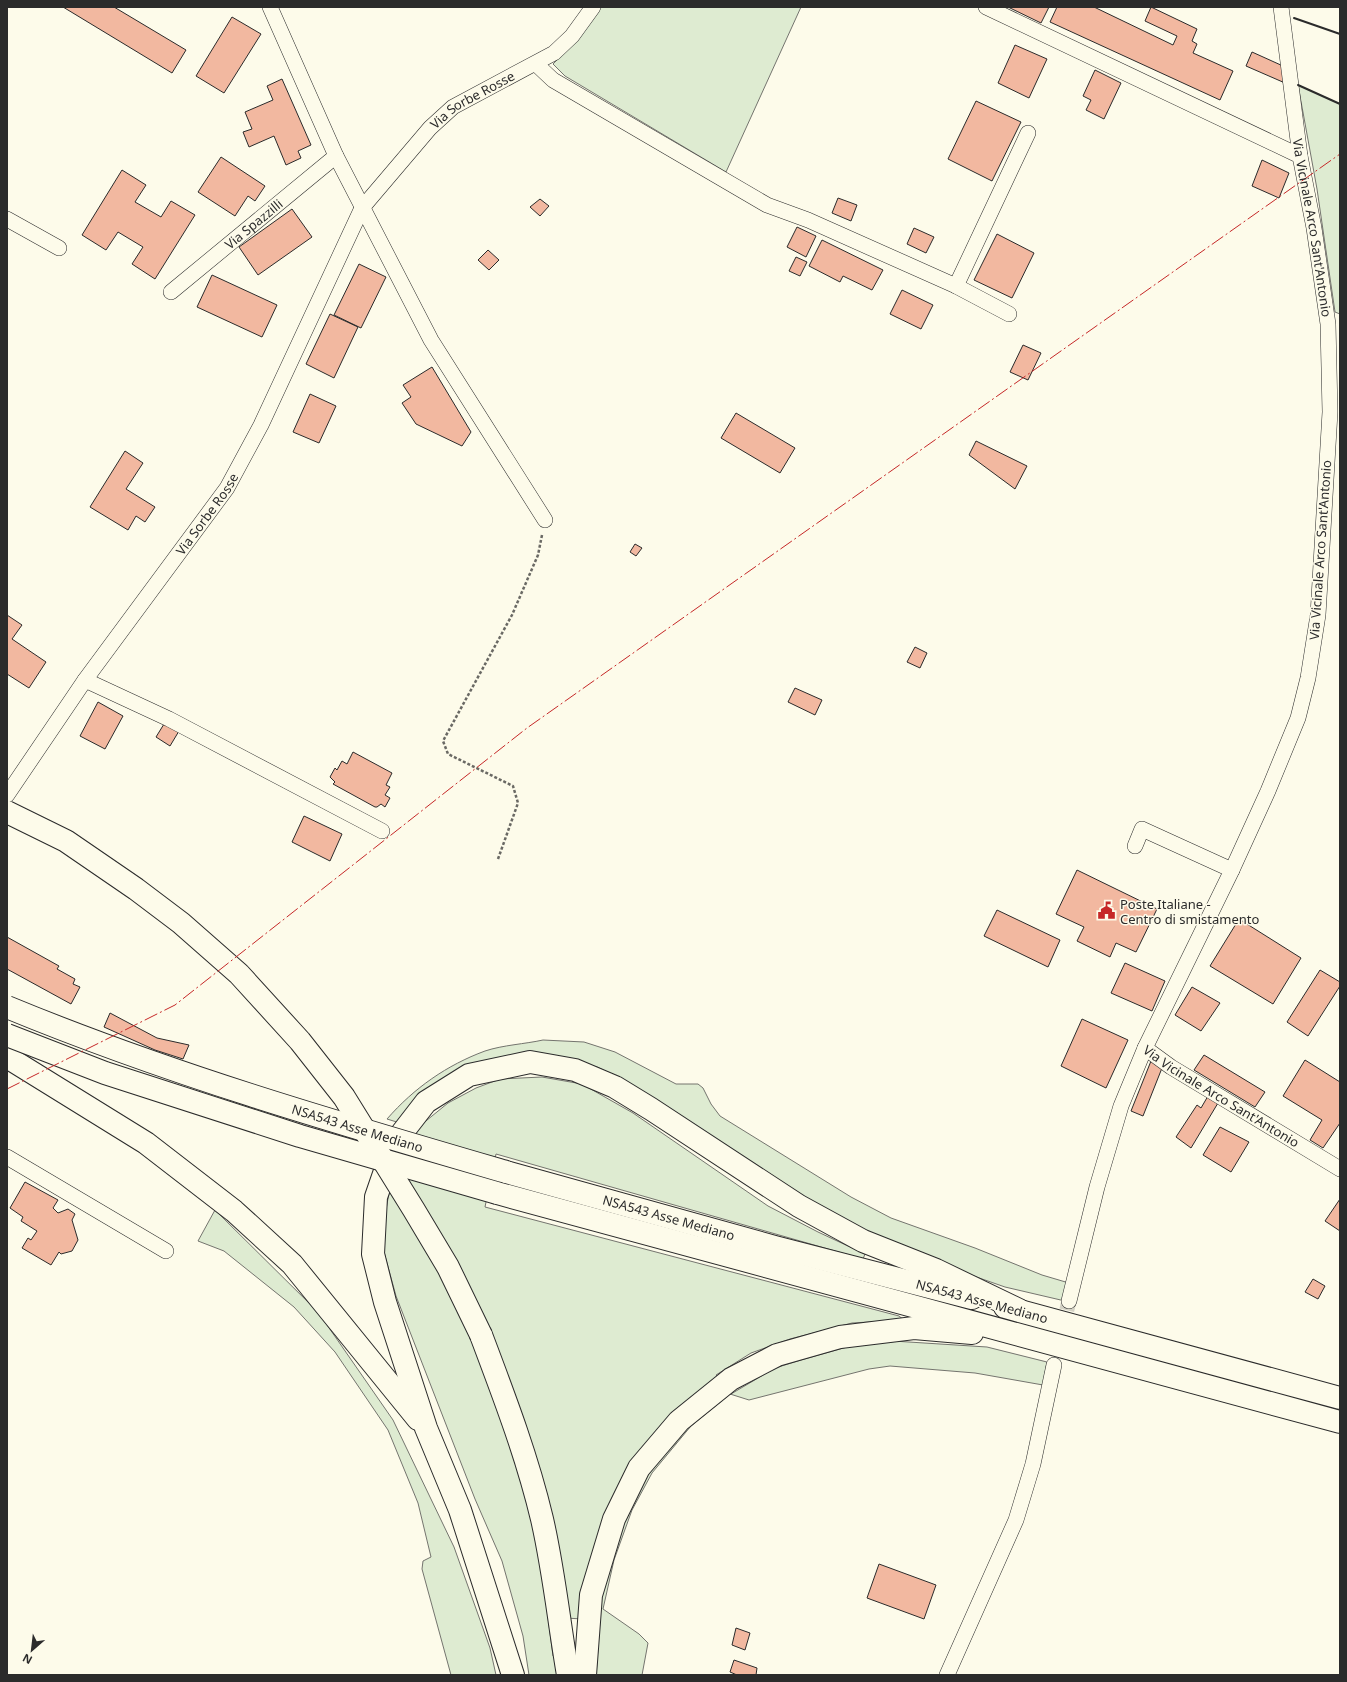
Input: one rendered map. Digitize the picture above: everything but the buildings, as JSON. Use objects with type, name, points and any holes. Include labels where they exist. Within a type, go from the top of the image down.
[{"type":"highway","points":[[7,812],[66,841],[136,889],[181,923],[239,974],[300,1041],[344,1097],[448,1267],[480,1335],[519,1436],[542,1519],[556,1591],[566,1666]]},
{"type":"highway","name":"NSA543 Asse Mediano","points":[[7,1006],[48,1024],[169,1068],[314,1116],[506,1172],[775,1247],[1019,1310],[1340,1398]]},
{"type":"highway","name":"NSA543 Asse Mediano","points":[[7,1035],[105,1073],[300,1136],[497,1193],[1340,1422]]},
{"type":"highway","points":[[7,1057],[146,1143],[234,1211],[292,1264],[426,1428]]},
{"type":"highway","points":[[513,1675],[460,1510],[426,1428],[385,1302],[373,1254],[376,1197],[395,1142],[426,1102],[468,1075],[530,1062],[575,1070],[615,1086],[799,1206],[863,1241],[936,1270],[1019,1310]]},
{"type":"highway","points":[[585,1675],[591,1595],[614,1519],[639,1468],[679,1421],[731,1379],[777,1355],[840,1337],[914,1328],[1026,1337]]},
{"type":"street","points":[[270,7],[336,156],[431,340],[545,520]]},
{"type":"street","name":"Via Sorbe Rosse","points":[[7,794],[85,680],[227,488],[261,425],[362,208],[430,128],[453,107],[519,71],[536,64],[554,53],[572,36],[593,7]]},
{"type":"street","points":[[986,7],[1300,156]]},
{"type":"street","name":"Via Vicinale Arco Sant'Antonio","points":[[1282,7],[1300,156],[1314,228],[1328,324],[1330,412],[1318,615],[1308,678],[1298,718],[1268,791],[1232,870],[1145,1048],[1171,1067],[1340,1169]]},
{"type":"street","points":[[536,64],[553,80],[767,205],[808,220],[956,286],[1009,314]]},
{"type":"street","points":[[956,286],[1028,133]]},
{"type":"street","name":"Via Spazzilli","points":[[171,292],[336,156]]},
{"type":"street","points":[[7,219],[59,248]]},
{"type":"street","points":[[85,680],[169,719],[382,831]]},
{"type":"street","points":[[1135,846],[1142,829],[1232,870]]},
{"type":"street","points":[[1069,1302],[1097,1186],[1119,1113],[1145,1048]]},
{"type":"street","points":[[7,1158],[166,1251]]},
{"type":"street","points":[[946,1675],[1016,1520],[1033,1464],[1054,1365]]},
{"type":"path","points":[[498,858],[518,803],[513,786],[448,754],[443,741],[512,615],[538,555],[545,520]]},
{"type":"green space","points":[[599,7],[801,7],[726,172],[565,76],[553,64],[581,36]]},
{"type":"green space","points":[[1298,85],[1340,104],[1340,314],[1335,312],[1317,189]]},
{"type":"green space","points":[[543,1040],[584,1042],[615,1052],[676,1084],[698,1084],[703,1088],[711,1104],[720,1116],[851,1197],[891,1218],[975,1248],[1042,1275],[1069,1283],[1065,1301],[1005,1287],[945,1266],[833,1216],[618,1077],[597,1067],[561,1058],[500,1059],[400,1123],[387,1119],[408,1097],[444,1070],[457,1063],[492,1049]]},
{"type":"green space","points":[[542,1077],[582,1084],[633,1113],[768,1206],[865,1254],[863,1259],[496,1154],[485,1207],[899,1316],[904,1320],[852,1323],[790,1339],[751,1353],[716,1375],[731,1394],[775,1368],[854,1345],[893,1341],[987,1347],[1047,1362],[1043,1385],[975,1373],[890,1366],[869,1369],[749,1400],[730,1394],[691,1426],[652,1473],[632,1510],[614,1560],[603,1609],[639,1634],[648,1643],[642,1675],[596,1675],[600,1620],[548,1617],[553,1656],[556,1656],[557,1675],[529,1675],[523,1636],[502,1561],[475,1499],[396,1296],[384,1252],[385,1215],[391,1182],[416,1129],[448,1103],[476,1088],[500,1079]]},
{"type":"green space","points":[[215,1210],[318,1312],[393,1420],[454,1547],[490,1648],[496,1675],[451,1675],[422,1569],[423,1561],[431,1557],[418,1503],[388,1430],[335,1352],[294,1307],[224,1251],[198,1241]]},
{"type":"tunnel","points":[[1056,1355],[1069,1301]]},
{"type":"wall","points":[[1294,18],[1340,34]]},
{"type":"wall","points":[[1298,85],[1340,104]]},
{"type":"power","points":[[7,1089],[175,1005],[527,728],[1340,154]]},
{"type":"place","name":"Poste Italiane - Centro di smistamento","points":[[1107,911]]}]
